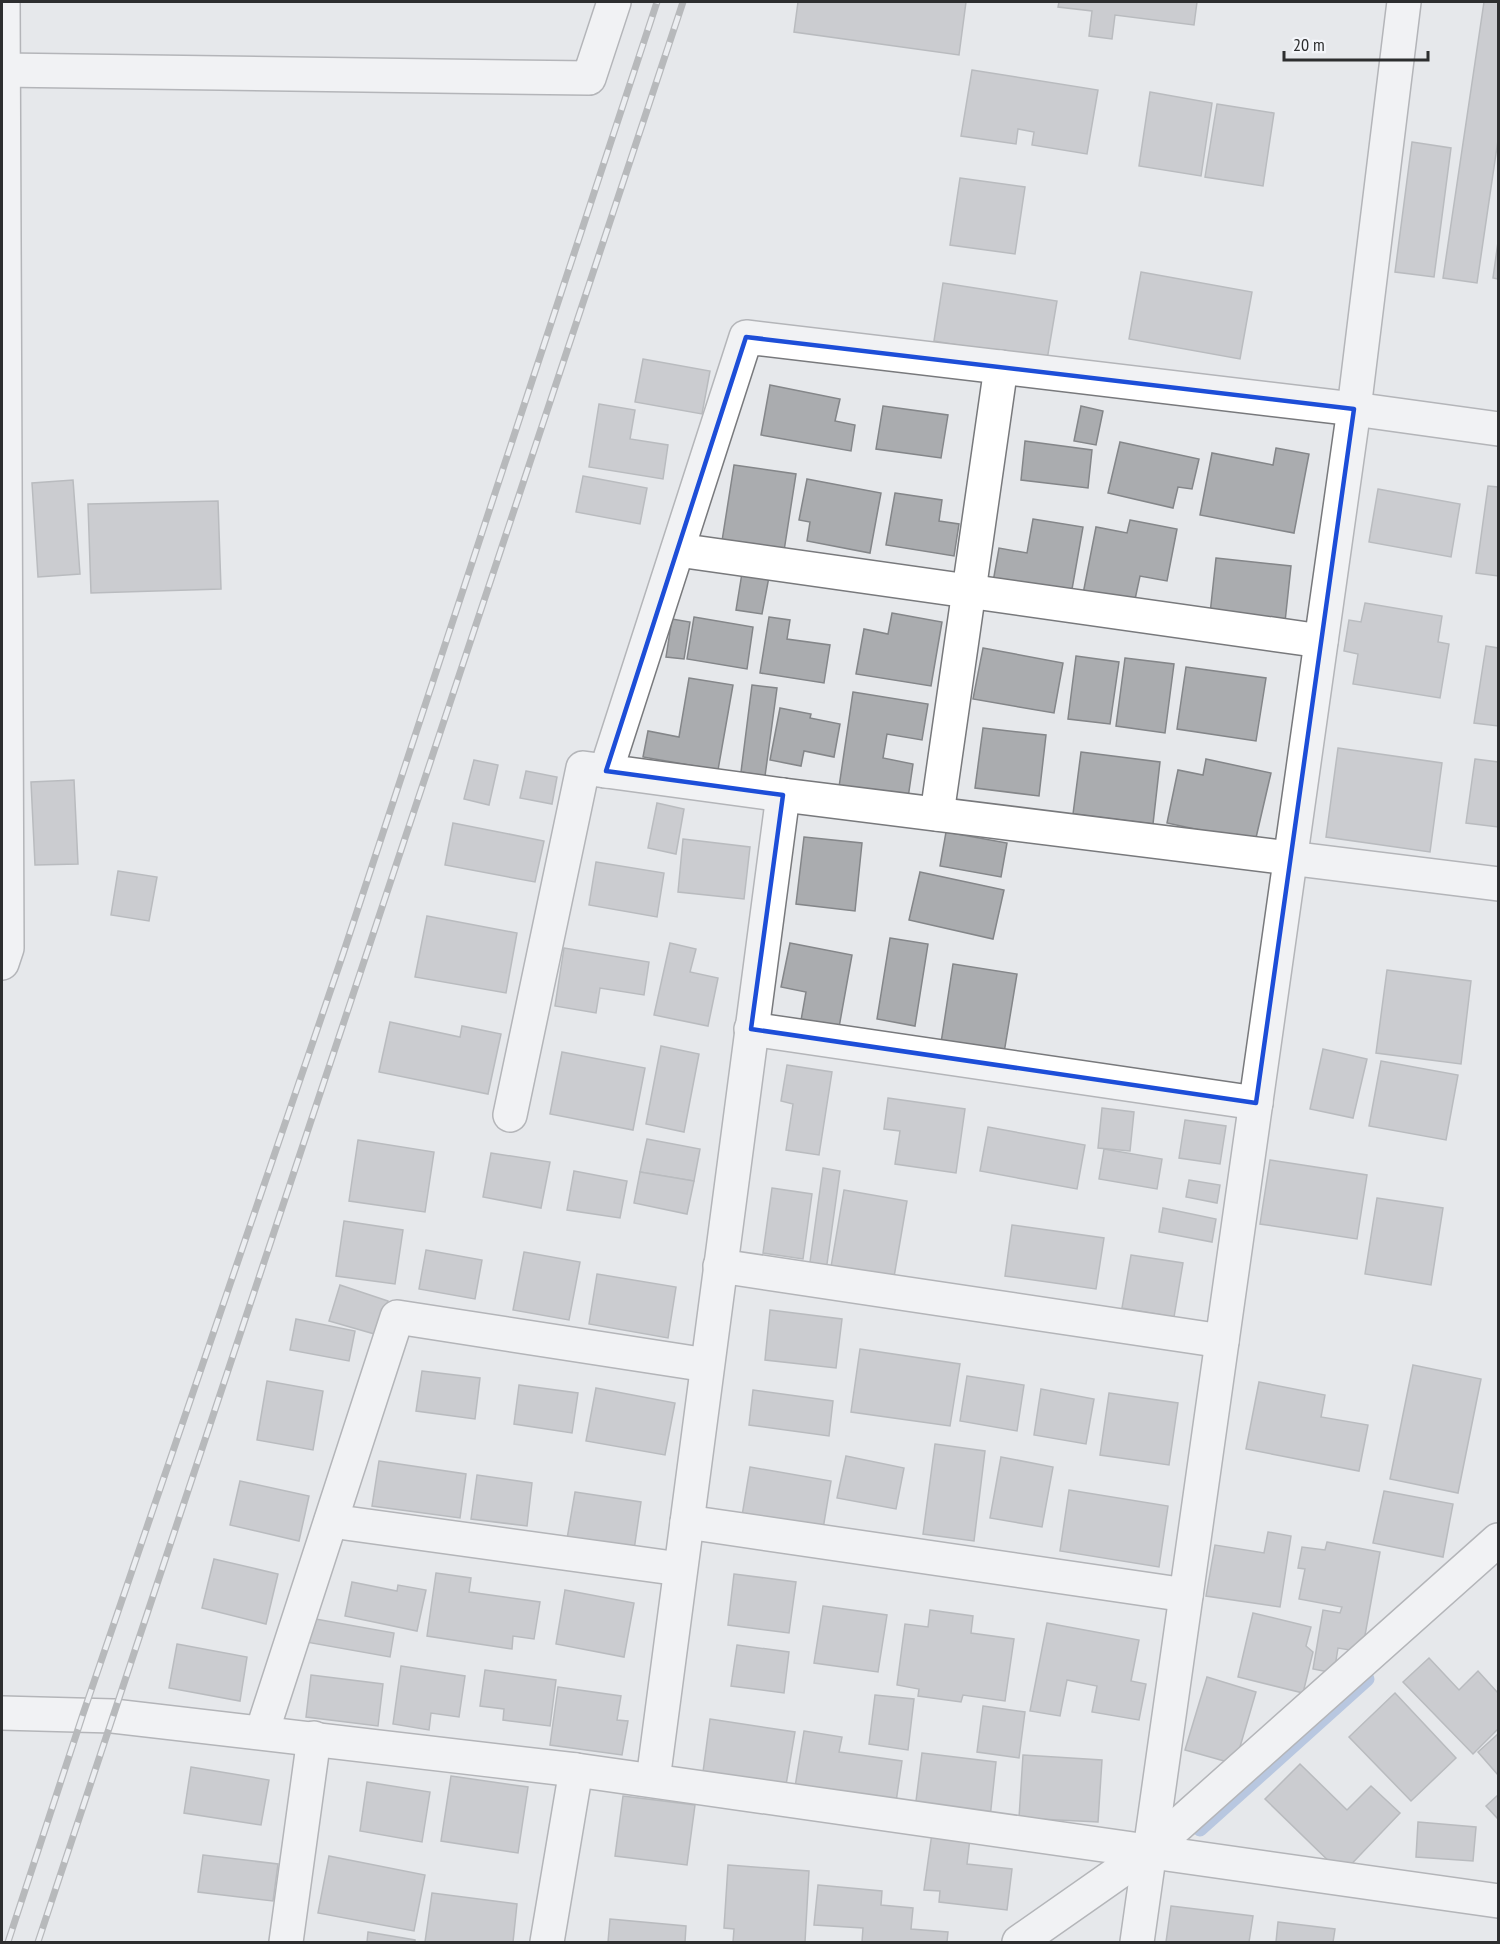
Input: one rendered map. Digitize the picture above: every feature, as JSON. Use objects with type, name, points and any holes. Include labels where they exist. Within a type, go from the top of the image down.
[{"type":"street","points":[[3,2],[4,953]]},
{"type":"street","points":[[2,70],[590,78],[614,2]]},
{"type":"street","points":[[1137,1942],[1354,409],[1404,2]]},
{"type":"street","points":[[606,771],[746,337],[1354,409],[1498,429]]},
{"type":"street","points":[[937,814],[1001,367]]},
{"type":"street","points":[[678,550],[1321,641]]},
{"type":"street","points":[[510,1116],[583,768],[1498,884]]},
{"type":"street","points":[[653,1780],[783,795]]},
{"type":"street","points":[[752,1029],[1256,1103]]},
{"type":"street","points":[[720,1266],[1222,1341]]},
{"type":"street","points":[[262,1732],[397,1317],[707,1365]]},
{"type":"street","points":[[330,1521],[680,1569]]},
{"type":"street","points":[[687,1522],[1186,1595]]},
{"type":"street","points":[[1019,1942],[1149,1851],[1498,1540]]},
{"type":"street","points":[[2,1713],[113,1716],[576,1770],[1498,1901]]},
{"type":"street","points":[[286,1942],[314,1738]]},
{"type":"street","points":[[547,1942],[576,1770]]},
{"type":"highlighted area","points":[[746,337],[1354,409],[1256,1103],[751,1029],[783,795],[606,771]]},
{"type":"building","points":[[798,2],[966,2],[959,55],[794,32]]},
{"type":"building","points":[[1059,2],[1197,2],[1194,25],[1115,15],[1112,39],[1089,36],[1092,11],[1058,7]]},
{"type":"building","points":[[1484,2],[1498,2],[1498,140],[1477,283],[1443,278]]},
{"type":"building","points":[[972,70],[1098,90],[1087,154],[1032,145],[1034,132],[1018,129],[1016,144],[961,136]]},
{"type":"building","points":[[1150,92],[1212,103],[1201,176],[1139,166]]},
{"type":"building","points":[[1217,104],[1274,113],[1263,186],[1205,177]]},
{"type":"building","points":[[1412,142],[1451,148],[1434,277],[1395,272]]},
{"type":"building","points":[[960,178],[1025,187],[1015,254],[950,245]]},
{"type":"building","points":[[1498,242],[1498,279],[1493,278]]},
{"type":"building","points":[[1141,272],[1252,292],[1240,359],[1129,339]]},
{"type":"building","points":[[943,283],[1057,301],[1047,360],[934,341]]},
{"type":"building","points":[[643,359],[710,371],[702,414],[635,402]]},
{"type":"building","points":[[770,385],[840,399],[835,421],[855,425],[851,451],[761,435]]},
{"type":"building","points":[[599,404],[635,410],[630,439],[668,445],[663,479],[589,467]]},
{"type":"building","points":[[883,406],[948,415],[941,458],[876,449]]},
{"type":"building","points":[[1081,406],[1103,411],[1096,445],[1074,441]]},
{"type":"building","points":[[1025,441],[1092,450],[1088,488],[1021,480]]},
{"type":"building","points":[[1120,442],[1199,459],[1192,489],[1178,487],[1173,508],[1108,493]]},
{"type":"building","points":[[1276,448],[1309,454],[1294,533],[1200,515],[1212,453],[1273,465]]},
{"type":"building","points":[[734,465],[796,474],[784,551],[722,541]]},
{"type":"building","points":[[583,476],[647,488],[640,524],[576,512]]},
{"type":"building","points":[[807,479],[881,493],[870,553],[807,541],[810,522],[799,520]]},
{"type":"building","points":[[73,480],[80,574],[38,577],[32,483]]},
{"type":"building","points":[[1488,486],[1498,487],[1498,576],[1476,573]]},
{"type":"building","points":[[1378,489],[1460,504],[1451,557],[1369,542]]},
{"type":"building","points":[[895,493],[942,500],[939,521],[959,524],[954,556],[886,545]]},
{"type":"building","points":[[218,501],[221,589],[91,593],[88,504]]},
{"type":"building","points":[[1033,519],[1083,527],[1071,595],[993,582],[999,548],[1027,553]]},
{"type":"building","points":[[1130,520],[1177,529],[1167,581],[1140,576],[1134,604],[1083,594],[1096,527],[1127,533]]},
{"type":"building","points":[[1216,558],[1291,566],[1285,622],[1210,614]]},
{"type":"building","points":[[742,573],[769,577],[762,614],[736,610]]},
{"type":"building","points":[[1365,603],[1442,616],[1438,642],[1449,644],[1440,698],[1353,684],[1358,654],[1344,651],[1349,620],[1361,622]]},
{"type":"building","points":[[892,613],[942,622],[931,686],[856,674],[864,629],[888,634]]},
{"type":"building","points":[[694,617],[753,627],[747,669],[687,659]]},
{"type":"building","points":[[769,617],[790,620],[787,639],[830,645],[824,683],[760,673]]},
{"type":"building","points":[[672,619],[690,622],[684,659],[666,657]]},
{"type":"building","points":[[1486,646],[1498,648],[1498,726],[1474,723]]},
{"type":"building","points":[[983,648],[1063,663],[1054,713],[973,699]]},
{"type":"building","points":[[1076,656],[1119,662],[1110,724],[1068,719]]},
{"type":"building","points":[[1125,658],[1174,664],[1165,733],[1116,726]]},
{"type":"building","points":[[1186,667],[1266,678],[1256,741],[1177,729]]},
{"type":"building","points":[[689,678],[733,685],[718,770],[643,757],[648,731],[679,737]]},
{"type":"building","points":[[752,685],[777,688],[765,776],[741,772]]},
{"type":"building","points":[[853,692],[928,704],[922,740],[887,734],[883,758],[913,764],[908,798],[839,787]]},
{"type":"building","points":[[780,708],[811,714],[810,718],[840,724],[834,757],[804,751],[801,766],[770,760]]},
{"type":"building","points":[[983,728],[1046,735],[1039,796],[975,788]]},
{"type":"building","points":[[1338,748],[1442,763],[1430,852],[1326,837]]},
{"type":"building","points":[[1081,752],[1160,762],[1153,824],[1073,814]]},
{"type":"building","points":[[1206,759],[1271,773],[1255,842],[1167,823],[1178,770],[1203,775]]},
{"type":"building","points":[[1475,759],[1498,762],[1498,827],[1466,823]]},
{"type":"building","points":[[474,760],[498,765],[489,805],[464,799]]},
{"type":"building","points":[[526,771],[557,777],[552,804],[520,798]]},
{"type":"building","points":[[74,780],[78,864],[35,865],[31,782]]},
{"type":"building","points":[[657,803],[684,809],[676,854],[648,848]]},
{"type":"building","points":[[453,823],[544,841],[535,882],[445,865]]},
{"type":"building","points":[[946,832],[1007,843],[1001,877],[940,866]]},
{"type":"building","points":[[804,837],[862,843],[855,911],[796,904]]},
{"type":"building","points":[[683,839],[750,847],[744,899],[678,892]]},
{"type":"building","points":[[596,862],[664,873],[657,917],[589,905]]},
{"type":"building","points":[[118,871],[157,877],[149,921],[111,915]]},
{"type":"building","points":[[920,872],[1004,890],[993,939],[909,920]]},
{"type":"building","points":[[427,916],[517,933],[506,993],[415,977]]},
{"type":"building","points":[[890,938],[928,944],[915,1026],[877,1019]]},
{"type":"building","points":[[670,943],[696,949],[690,972],[718,978],[708,1026],[654,1015]]},
{"type":"building","points":[[790,943],[852,955],[838,1033],[800,1026],[806,992],[781,987]]},
{"type":"building","points":[[564,948],[649,962],[644,995],[600,988],[596,1013],[555,1006]]},
{"type":"building","points":[[953,964],[1017,974],[1004,1053],[941,1043]]},
{"type":"building","points":[[1387,970],[1471,981],[1461,1064],[1376,1053]]},
{"type":"building","points":[[390,1022],[460,1037],[462,1026],[501,1034],[488,1094],[379,1072]]},
{"type":"building","points":[[661,1046],[699,1054],[684,1132],[646,1124]]},
{"type":"building","points":[[1323,1049],[1367,1059],[1353,1118],[1310,1109]]},
{"type":"building","points":[[562,1052],[645,1068],[633,1130],[550,1114]]},
{"type":"building","points":[[1381,1061],[1458,1075],[1446,1140],[1369,1126]]},
{"type":"building","points":[[787,1065],[832,1072],[819,1155],[786,1150],[793,1104],[781,1101]]},
{"type":"building","points":[[888,1098],[965,1109],[956,1173],[895,1164],[900,1131],[884,1129]]},
{"type":"building","points":[[1102,1108],[1134,1112],[1130,1151],[1098,1148]]},
{"type":"building","points":[[1185,1120],[1226,1126],[1220,1164],[1179,1158]]},
{"type":"building","points":[[988,1127],[1085,1145],[1077,1189],[980,1171]]},
{"type":"building","points":[[647,1139],[700,1149],[694,1181],[640,1172]]},
{"type":"building","points":[[358,1140],[434,1152],[425,1212],[349,1201]]},
{"type":"building","points":[[1104,1149],[1162,1159],[1157,1189],[1099,1179]]},
{"type":"building","points":[[491,1153],[550,1162],[541,1208],[483,1197]]},
{"type":"building","points":[[1270,1160],[1367,1175],[1357,1239],[1260,1224]]},
{"type":"building","points":[[823,1168],[840,1171],[826,1271],[809,1269]]},
{"type":"building","points":[[574,1171],[627,1181],[620,1218],[567,1210]]},
{"type":"building","points":[[640,1172],[694,1181],[687,1214],[634,1203]]},
{"type":"building","points":[[1189,1180],[1220,1185],[1217,1203],[1186,1197]]},
{"type":"building","points":[[772,1188],[812,1194],[803,1259],[763,1253]]},
{"type":"building","points":[[844,1190],[907,1201],[894,1277],[831,1267]]},
{"type":"building","points":[[1377,1198],[1443,1208],[1431,1285],[1365,1274]]},
{"type":"building","points":[[1163,1208],[1216,1219],[1212,1242],[1159,1232]]},
{"type":"building","points":[[344,1221],[403,1230],[395,1284],[336,1276]]},
{"type":"building","points":[[1012,1225],[1104,1238],[1096,1289],[1005,1276]]},
{"type":"building","points":[[426,1250],[482,1260],[475,1299],[419,1289]]},
{"type":"building","points":[[524,1252],[580,1262],[569,1320],[513,1310]]},
{"type":"building","points":[[1131,1255],[1183,1263],[1174,1317],[1122,1308]]},
{"type":"building","points":[[597,1274],[676,1287],[668,1338],[589,1324]]},
{"type":"building","points":[[340,1285],[388,1301],[378,1335],[329,1321]]},
{"type":"building","points":[[770,1310],[842,1319],[836,1368],[765,1360]]},
{"type":"building","points":[[296,1319],[355,1331],[349,1361],[290,1350]]},
{"type":"building","points":[[860,1349],[960,1364],[950,1426],[851,1412]]},
{"type":"building","points":[[1413,1365],[1481,1379],[1458,1493],[1390,1479]]},
{"type":"building","points":[[422,1371],[480,1378],[475,1419],[416,1411]]},
{"type":"building","points":[[967,1376],[1024,1385],[1017,1431],[960,1421]]},
{"type":"building","points":[[267,1381],[323,1391],[313,1450],[257,1440]]},
{"type":"building","points":[[1259,1382],[1325,1395],[1321,1417],[1368,1425],[1359,1471],[1246,1449]]},
{"type":"building","points":[[519,1385],[578,1393],[572,1433],[514,1424]]},
{"type":"building","points":[[596,1388],[675,1403],[665,1455],[586,1441]]},
{"type":"building","points":[[1041,1389],[1094,1399],[1086,1444],[1034,1435]]},
{"type":"building","points":[[753,1390],[833,1401],[829,1436],[749,1425]]},
{"type":"building","points":[[1109,1393],[1178,1403],[1169,1465],[1100,1455]]},
{"type":"building","points":[[935,1444],[985,1451],[974,1541],[923,1534]]},
{"type":"building","points":[[846,1456],[904,1468],[896,1509],[837,1498]]},
{"type":"building","points":[[1001,1457],[1053,1467],[1042,1527],[990,1518]]},
{"type":"building","points":[[379,1461],[466,1474],[460,1518],[372,1506]]},
{"type":"building","points":[[750,1467],[831,1481],[823,1529],[742,1516]]},
{"type":"building","points":[[477,1475],[532,1483],[527,1526],[471,1519]]},
{"type":"building","points":[[240,1481],[309,1496],[299,1541],[230,1525]]},
{"type":"building","points":[[1069,1490],[1168,1506],[1159,1567],[1060,1551]]},
{"type":"building","points":[[1384,1491],[1453,1504],[1443,1557],[1373,1543]]},
{"type":"building","points":[[575,1492],[641,1502],[634,1550],[567,1539]]},
{"type":"building","points":[[1268,1532],[1291,1536],[1280,1607],[1206,1596],[1215,1545],[1264,1553]]},
{"type":"building","points":[[1327,1542],[1380,1552],[1362,1652],[1338,1648],[1334,1673],[1313,1669],[1323,1610],[1340,1613],[1342,1607],[1299,1599],[1305,1569],[1298,1568],[1302,1547],[1325,1550]]},
{"type":"building","points":[[214,1559],[278,1574],[266,1624],[202,1608]]},
{"type":"building","points":[[436,1573],[471,1578],[469,1592],[540,1602],[534,1639],[513,1636],[512,1649],[427,1636]]},
{"type":"building","points":[[734,1574],[796,1582],[789,1633],[728,1625]]},
{"type":"building","points":[[352,1582],[397,1591],[398,1585],[426,1590],[417,1631],[345,1616]]},
{"type":"building","points":[[565,1590],[634,1603],[624,1657],[556,1644]]},
{"type":"building","points":[[823,1606],[887,1615],[878,1672],[814,1663]]},
{"type":"building","points":[[930,1610],[973,1616],[971,1633],[1014,1639],[1005,1701],[963,1695],[961,1702],[918,1696],[919,1689],[897,1685],[905,1624],[928,1627]]},
{"type":"building","points":[[1253,1613],[1311,1627],[1306,1646],[1313,1652],[1303,1693],[1238,1677]]},
{"type":"building","points":[[310,1618],[394,1633],[390,1657],[306,1642]]},
{"type":"building","points":[[1047,1623],[1139,1640],[1131,1681],[1146,1684],[1139,1720],[1092,1712],[1097,1686],[1067,1680],[1060,1716],[1030,1711]]},
{"type":"building","points":[[177,1644],[247,1657],[240,1701],[169,1688]]},
{"type":"building","points":[[737,1645],[789,1652],[784,1693],[731,1686]]},
{"type":"building","points":[[1429,1658],[1459,1690],[1478,1671],[1498,1693],[1498,1729],[1473,1754],[1403,1682]]},
{"type":"building","points":[[401,1666],[465,1676],[459,1717],[431,1713],[429,1730],[393,1724]]},
{"type":"building","points":[[485,1670],[556,1680],[550,1726],[503,1720],[504,1709],[480,1706]]},
{"type":"building","points":[[311,1675],[383,1684],[378,1726],[306,1717]]},
{"type":"building","points":[[1207,1677],[1256,1692],[1235,1764],[1185,1750]]},
{"type":"building","points":[[558,1687],[621,1696],[617,1720],[628,1721],[622,1755],[550,1745]]},
{"type":"building","points":[[1395,1693],[1456,1758],[1411,1801],[1349,1737]]},
{"type":"building","points":[[875,1695],[914,1699],[908,1750],[869,1744]]},
{"type":"building","points":[[983,1706],[1025,1712],[1019,1758],[977,1752]]},
{"type":"building","points":[[710,1719],[795,1732],[786,1785],[703,1772]]},
{"type":"building","points":[[804,1731],[842,1737],[839,1752],[902,1761],[896,1802],[795,1787]]},
{"type":"building","points":[[1498,1734],[1498,1775],[1478,1752]]},
{"type":"building","points":[[922,1753],[996,1762],[990,1818],[915,1809]]},
{"type":"building","points":[[1023,1755],[1102,1760],[1098,1822],[1019,1818]]},
{"type":"building","points":[[1300,1764],[1347,1810],[1371,1786],[1400,1813],[1342,1874],[1265,1799]]},
{"type":"building","points":[[191,1767],[269,1780],[261,1825],[184,1813]]},
{"type":"building","points":[[451,1776],[528,1787],[518,1853],[441,1841]]},
{"type":"building","points":[[367,1782],[430,1792],[422,1842],[360,1831]]},
{"type":"building","points":[[1498,1795],[1498,1819],[1486,1806]]},
{"type":"building","points":[[623,1796],[695,1805],[687,1865],[615,1856]]},
{"type":"building","points":[[1418,1822],[1476,1827],[1473,1861],[1416,1857]]},
{"type":"building","points":[[932,1833],[970,1838],[967,1864],[1012,1869],[1007,1910],[939,1902],[940,1891],[924,1890]]},
{"type":"building","points":[[203,1855],[278,1864],[273,1901],[198,1892]]},
{"type":"building","points":[[329,1856],[425,1875],[414,1931],[318,1913]]},
{"type":"building","points":[[728,1865],[809,1871],[805,1942],[733,1942],[734,1929],[724,1928]]},
{"type":"building","points":[[818,1885],[882,1891],[881,1905],[913,1908],[911,1929],[948,1932],[947,1942],[862,1942],[863,1928],[814,1925]]},
{"type":"building","points":[[432,1893],[517,1904],[513,1942],[425,1942]]},
{"type":"building","points":[[1171,1906],[1253,1916],[1249,1942],[1166,1942]]},
{"type":"building","points":[[610,1919],[686,1926],[685,1942],[608,1942]]},
{"type":"building","points":[[1278,1922],[1335,1929],[1333,1942],[1276,1942]]},
{"type":"building","points":[[368,1932],[415,1940],[415,1942],[367,1942]]},
{"type":"waterway","points":[[1200,1829],[1367,1679]]},
{"type":"railway","points":[[8,1942],[83,1714],[343,954],[657,2]]},
{"type":"railway","points":[[38,1942],[683,2]]}]
